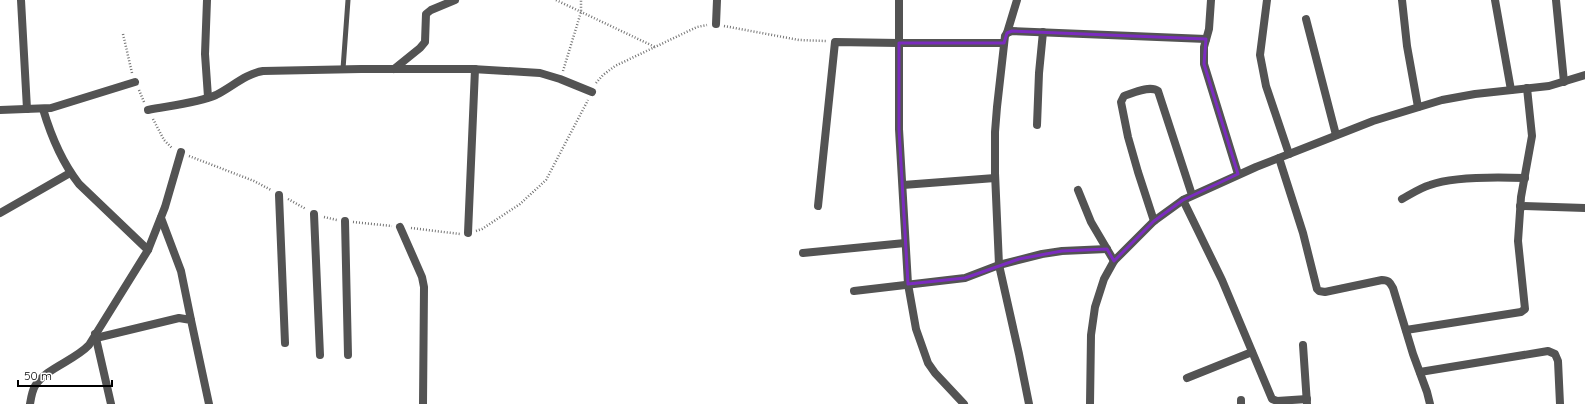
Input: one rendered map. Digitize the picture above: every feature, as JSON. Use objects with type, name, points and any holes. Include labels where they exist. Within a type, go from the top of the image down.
[{"type":"street","points":[[21,0],[27,109]]},
{"type":"street","points":[[207,0],[205,54],[208,97]]},
{"type":"street","points":[[394,69],[420,48],[425,42],[426,14],[431,10],[455,0]]},
{"type":"street","points":[[716,24],[717,0]]},
{"type":"street","points":[[899,0],[899,129],[908,284],[916,329],[928,363],[935,373],[964,404]]},
{"type":"street","points":[[1017,0],[1004,43],[996,107],[995,178],[999,265],[1029,404]]},
{"type":"street","points":[[1211,0],[1209,30],[1204,55],[1205,69],[1238,174]]},
{"type":"street","points":[[1268,0],[1260,55],[1266,86],[1289,154]]},
{"type":"street","points":[[1402,0],[1407,46],[1418,107]]},
{"type":"street","points":[[1495,0],[1511,90]]},
{"type":"street","points":[[1556,0],[1564,82]]},
{"type":"street","points":[[1306,19],[1336,135]]},
{"type":"street","points":[[1007,33],[1012,31],[1206,39]]},
{"type":"street","points":[[1038,125],[1039,73],[1043,32]]},
{"type":"street","points":[[818,206],[835,42],[1004,43]]},
{"type":"street","points":[[148,110],[215,96],[258,72],[343,69],[475,69],[540,73],[560,79],[592,92]]},
{"type":"street","points":[[468,233],[475,69]]},
{"type":"street","points":[[1090,404],[1091,335],[1095,307],[1104,279],[1114,261],[1154,221],[1184,200],[1238,174],[1372,121],[1442,100],[1564,82],[1585,75]]},
{"type":"street","points":[[0,110],[43,109],[65,105],[135,82]]},
{"type":"street","points":[[1406,330],[1523,311],[1526,305],[1518,241],[1520,206],[1532,136],[1527,88]]},
{"type":"street","points":[[1154,221],[1128,137],[1121,102],[1124,96],[1150,89],[1155,89],[1158,91],[1192,195]]},
{"type":"street","points":[[43,109],[52,139],[70,173],[79,184],[148,250]]},
{"type":"street","points":[[30,404],[34,388],[39,381],[84,350],[96,336],[148,250],[161,218],[181,152]]},
{"type":"street","points":[[1279,158],[1303,233],[1317,289],[1325,292],[1386,280],[1393,288],[1430,404]]},
{"type":"street","points":[[0,213],[70,173]]},
{"type":"street","points":[[903,186],[995,178]]},
{"type":"street","points":[[1402,199],[1439,182],[1479,178],[1525,178]]},
{"type":"street","points":[[1078,190],[1091,222],[1114,261]]},
{"type":"street","points":[[279,195],[285,343]]},
{"type":"street","points":[[1184,200],[1222,280],[1272,399],[1277,401],[1307,402],[1303,345]]},
{"type":"street","points":[[1520,206],[1585,208]]},
{"type":"street","points":[[314,214],[320,355]]},
{"type":"street","points":[[161,218],[181,271],[190,320],[209,404]]},
{"type":"street","points":[[345,221],[348,355]]},
{"type":"street","points":[[400,227],[422,277],[424,287],[423,404]]},
{"type":"street","points":[[803,253],[905,243]]},
{"type":"street","points":[[854,291],[965,278],[999,265],[1042,254],[1062,251],[1107,249]]},
{"type":"street","points":[[96,336],[179,318],[190,320]]},
{"type":"street","points":[[96,336],[111,404]]},
{"type":"street","points":[[1420,372],[1548,351],[1555,354],[1558,361],[1560,404]]},
{"type":"street","points":[[1187,378],[1252,352]]},
{"type":"lane","points":[[343,69],[348,0]]},
{"type":"path","points":[[556,0],[655,47]]},
{"type":"path","points":[[560,79],[581,12],[581,0]]},
{"type":"path","points":[[122,34],[135,82],[164,140],[172,148],[254,181],[314,214],[345,221],[459,234],[482,229],[520,204],[546,180],[592,92],[600,79],[615,66],[697,27],[716,24],[799,40],[835,42]]},
{"type":"highlighted area","points":[[1012,31],[1206,39],[1204,64],[1238,174],[1183,200],[1154,221],[1114,261],[1107,249],[1062,251],[1019,259],[965,278],[908,284],[899,129],[899,43],[1004,43],[1007,33]]}]
